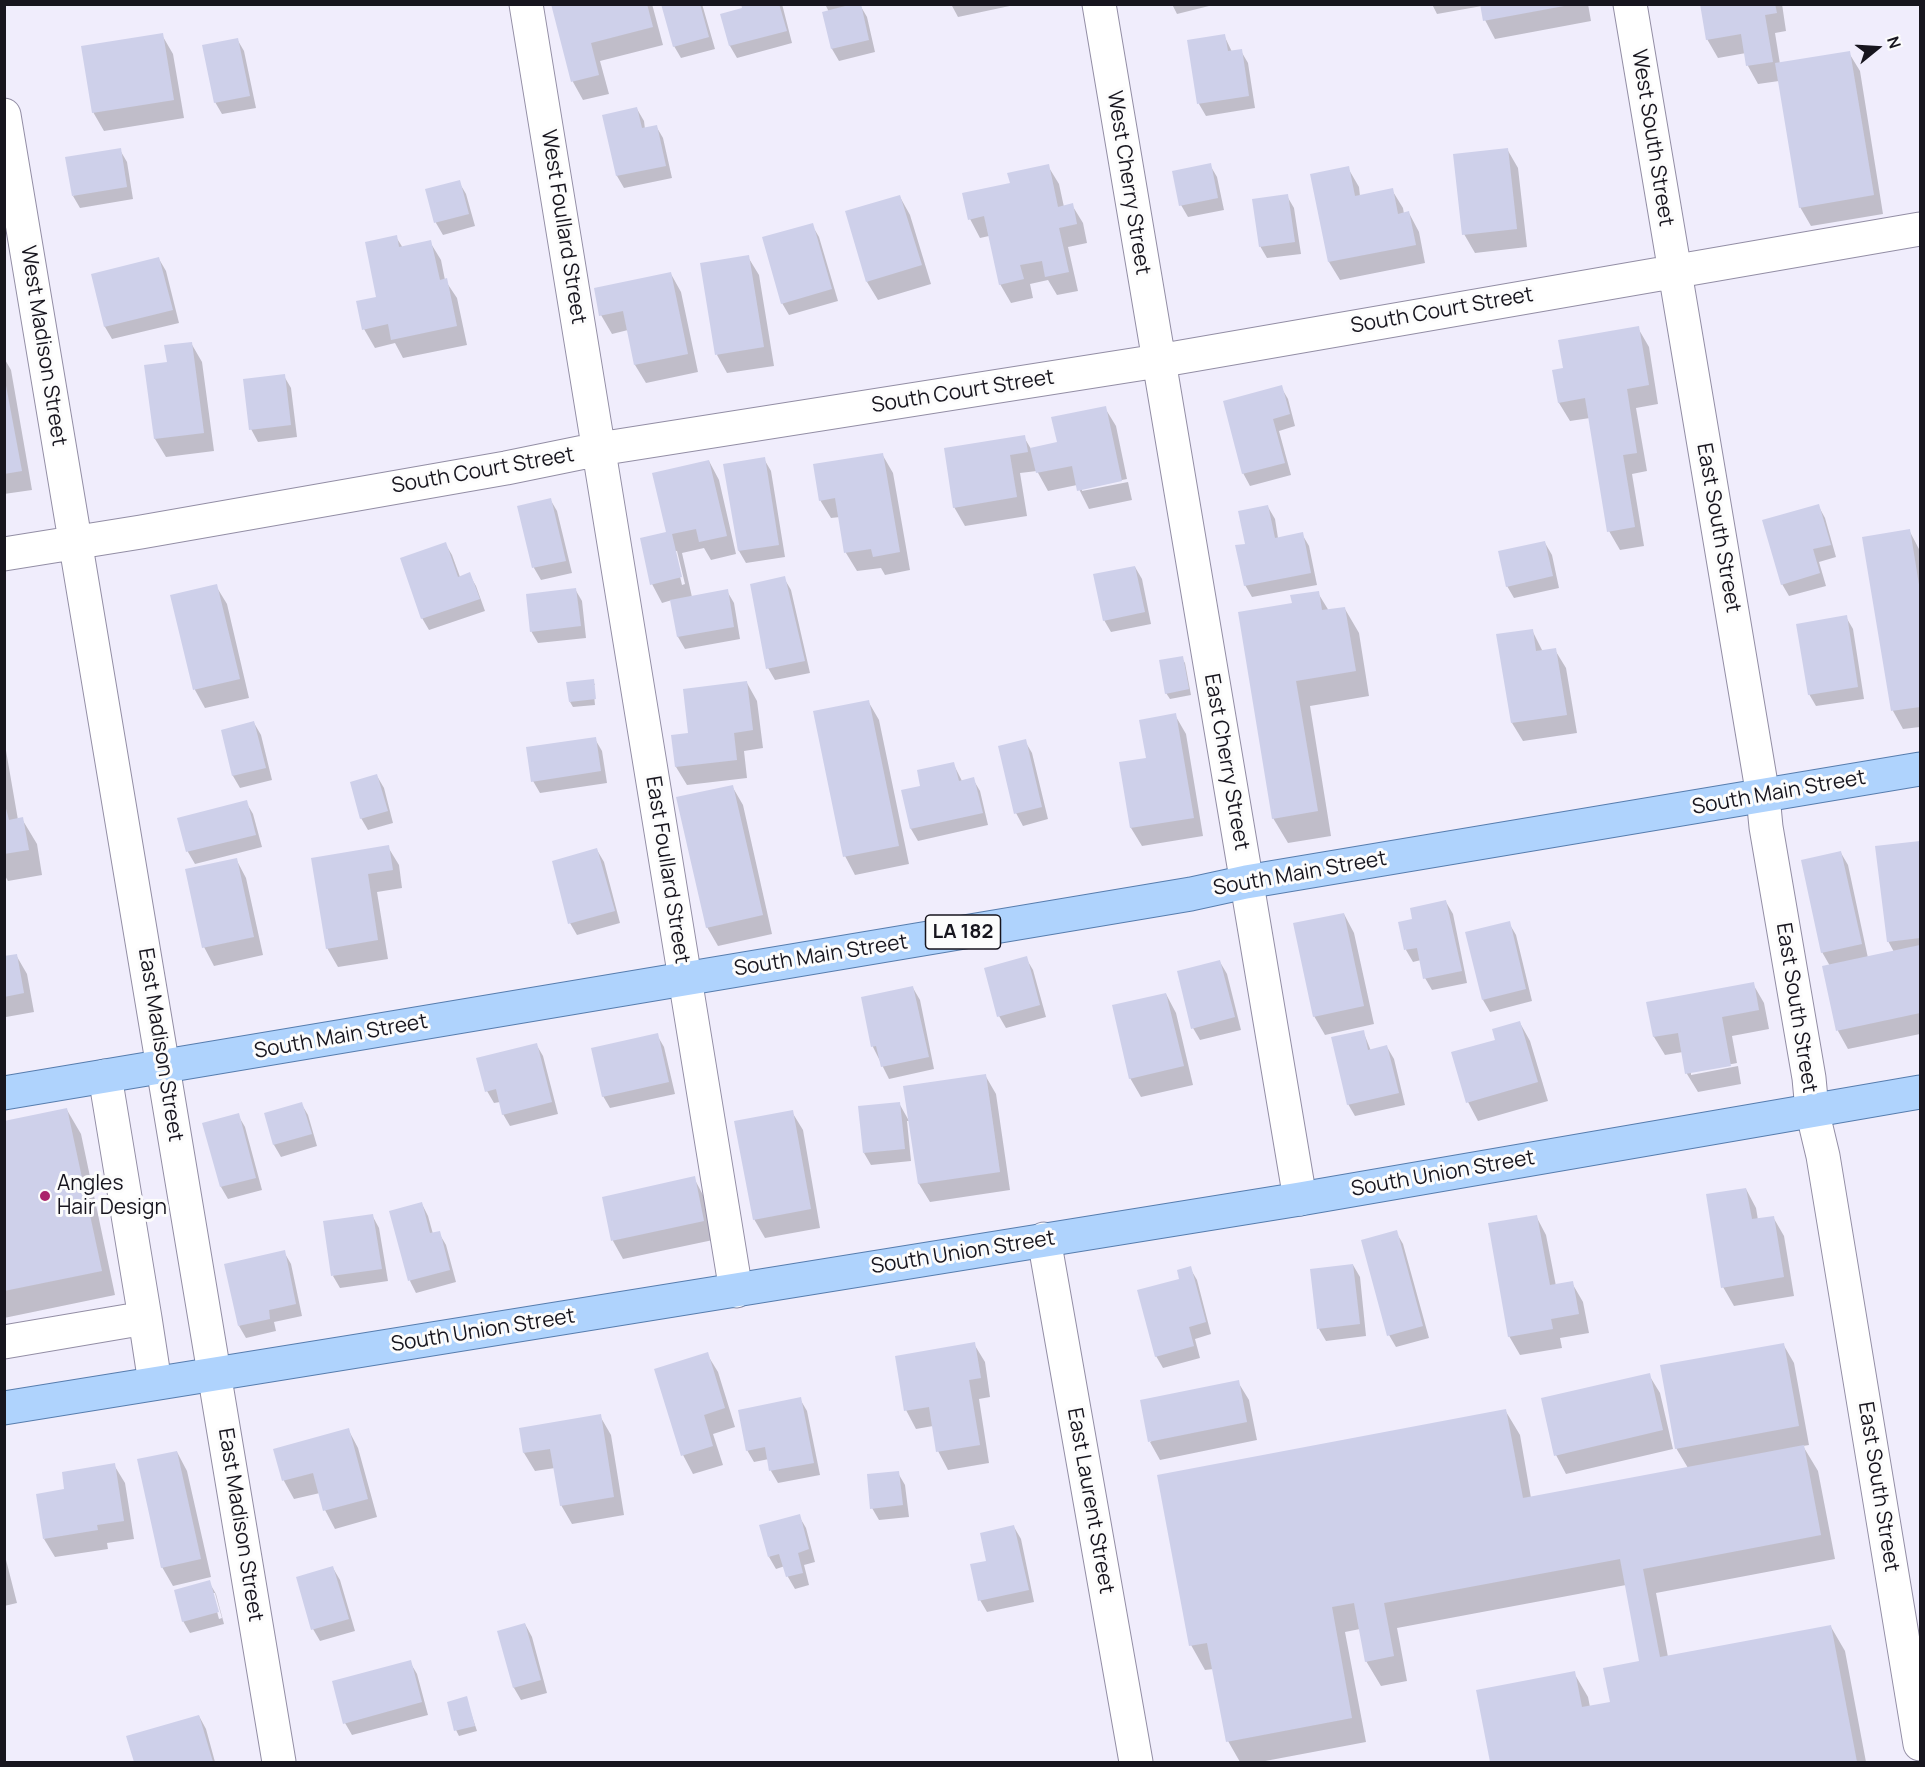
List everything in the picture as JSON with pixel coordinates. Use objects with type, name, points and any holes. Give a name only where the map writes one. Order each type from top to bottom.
[{"type":"main road","name":"South Main Street","points":[[4,1093],[1920,769]]},
{"type":"main road","name":"South Union Street","points":[[4,1408],[1300,1199],[1920,1092]]},
{"type":"street","name":"West Foullard Street","points":[[526,4],[599,449]]},
{"type":"street","name":"West Cherry Street","points":[[1099,4],[1158,361]]},
{"type":"street","name":"West South Street","points":[[1630,4],[1674,271]]},
{"type":"street","name":"West Madison Street","points":[[4,115],[76,542]]},
{"type":"street","name":"South Court Street","points":[[4,554],[506,468],[599,449],[1158,361],[1920,228]]},
{"type":"street","name":"East South Street","points":[[1674,271],[1763,796],[1766,827],[1809,1078],[1812,1110],[1823,1156],[1911,1630],[1920,1744]]},
{"type":"street","name":"East Cherry Street","points":[[1158,361],[1300,1199]]},
{"type":"street","name":"East Foullard Street","points":[[599,449],[736,1291]]},
{"type":"street","name":"East Madison Street","points":[[76,542],[279,1762]]},
{"type":"street","points":[[105,1076],[155,1383]]},
{"type":"street","name":"East Laurent Street","points":[[1044,1239],[1136,1762]]},
{"type":"street","points":[[4,1342],[145,1318]]},
{"type":"building","points":[[551,4],[647,4],[653,27],[591,43],[599,75],[571,82]]},
{"type":"building","points":[[661,4],[700,4],[709,37],[673,47]]},
{"type":"building","points":[[741,4],[779,4],[787,31],[729,46],[720,14],[742,8]]},
{"type":"building","points":[[861,4],[869,40],[831,49],[822,12]]},
{"type":"building","points":[[1480,4],[1564,4],[1564,6],[1483,21]]},
{"type":"building","points":[[1700,4],[1775,4],[1777,13],[1765,15],[1773,62],[1746,66],[1741,34],[1706,40]]},
{"type":"building","points":[[163,33],[174,100],[92,113],[81,46]]},
{"type":"building","points":[[1225,34],[1228,51],[1242,49],[1249,96],[1197,104],[1187,40]]},
{"type":"building","points":[[238,38],[250,96],[214,103],[202,45]]},
{"type":"building","points":[[1850,51],[1874,195],[1799,208],[1775,63]]},
{"type":"building","points":[[637,107],[642,128],[657,125],[666,166],[616,176],[602,115]]},
{"type":"building","points":[[121,148],[127,187],[72,196],[65,157]]},
{"type":"building","points":[[1508,148],[1517,229],[1462,235],[1453,154]]},
{"type":"building","points":[[1211,163],[1218,198],[1179,206],[1172,171]]},
{"type":"building","points":[[1049,164],[1058,207],[1073,203],[1077,224],[1059,228],[1069,272],[1045,277],[1042,261],[1020,265],[1024,279],[999,285],[984,216],[968,220],[962,193],[1010,183],[1007,173]]},
{"type":"building","points":[[1349,166],[1355,196],[1393,188],[1398,214],[1409,211],[1416,245],[1328,262],[1310,174]]},
{"type":"building","points":[[460,180],[469,214],[434,223],[425,189]]},
{"type":"building","points":[[1288,194],[1295,242],[1259,247],[1252,199]]},
{"type":"building","points":[[900,195],[922,265],[866,282],[845,211]]},
{"type":"building","points":[[813,223],[832,289],[781,304],[762,237]]},
{"type":"building","points":[[397,235],[399,247],[431,240],[440,280],[447,278],[457,326],[391,340],[388,324],[362,330],[356,301],[376,297],[365,242]]},
{"type":"building","points":[[749,255],[764,347],[715,355],[700,263]]},
{"type":"building","points":[[159,257],[173,310],[104,327],[91,274]]},
{"type":"building","points":[[671,272],[688,354],[634,365],[623,311],[599,316],[594,288]]},
{"type":"building","points":[[1639,326],[1649,385],[1627,389],[1637,453],[1623,455],[1635,527],[1607,532],[1585,398],[1558,403],[1552,370],[1563,368],[1558,340]]},
{"type":"building","points":[[192,342],[204,433],[154,439],[144,365],[167,362],[164,345]]},
{"type":"building","points":[[285,374],[291,425],[249,430],[243,379]]},
{"type":"building","points":[[4,375],[22,471],[4,474]]},
{"type":"building","points":[[1282,385],[1290,414],[1273,419],[1285,463],[1242,474],[1223,401]]},
{"type":"building","points":[[1106,406],[1122,481],[1077,491],[1072,466],[1036,473],[1030,448],[1057,442],[1051,417]]},
{"type":"building","points":[[1025,435],[1028,452],[1010,455],[1017,497],[953,508],[944,448]]},
{"type":"building","points":[[883,453],[900,552],[873,557],[871,549],[844,553],[835,498],[819,501],[813,464]]},
{"type":"building","points":[[765,457],[779,545],[738,551],[723,464]]},
{"type":"building","points":[[709,460],[727,536],[699,542],[696,529],[672,534],[682,577],[650,585],[640,538],[666,532],[652,473]]},
{"type":"building","points":[[551,498],[566,561],[532,568],[517,506]]},
{"type":"building","points":[[1819,504],[1831,545],[1813,549],[1820,573],[1781,585],[1762,520]]},
{"type":"building","points":[[1268,505],[1275,538],[1303,532],[1311,573],[1244,586],[1235,545],[1245,544],[1238,511]]},
{"type":"building","points":[[1910,529],[1920,591],[1920,707],[1891,711],[1862,537]]},
{"type":"building","points":[[1545,541],[1553,576],[1506,587],[1498,551]]},
{"type":"building","points":[[446,542],[458,577],[470,572],[480,599],[421,619],[400,558]]},
{"type":"building","points":[[1135,566],[1145,612],[1103,621],[1093,574]]},
{"type":"building","points":[[785,576],[805,661],[766,669],[750,584]]},
{"type":"building","points":[[217,584],[240,679],[193,690],[170,595]]},
{"type":"building","points":[[576,588],[581,626],[530,632],[526,594]]},
{"type":"building","points":[[728,589],[734,627],[677,637],[670,600]]},
{"type":"building","points":[[1319,591],[1322,610],[1345,607],[1356,671],[1296,681],[1318,811],[1272,819],[1238,612],[1292,603],[1290,595]]},
{"type":"building","points":[[1847,615],[1858,687],[1808,695],[1796,624]]},
{"type":"building","points":[[1533,629],[1536,651],[1556,648],[1567,715],[1511,723],[1496,634]]},
{"type":"building","points":[[1183,656],[1189,689],[1165,694],[1159,660]]},
{"type":"building","points":[[594,679],[596,699],[569,702],[566,682]]},
{"type":"building","points":[[747,681],[753,730],[734,733],[737,760],[675,767],[671,735],[688,733],[683,689]]},
{"type":"building","points":[[869,700],[899,846],[843,857],[813,711]]},
{"type":"building","points":[[1176,713],[1194,818],[1130,828],[1119,762],[1146,758],[1139,720]]},
{"type":"building","points":[[254,721],[266,768],[232,776],[221,730]]},
{"type":"building","points":[[596,737],[601,771],[531,782],[526,747]]},
{"type":"building","points":[[1026,739],[1042,807],[1014,814],[998,746]]},
{"type":"building","points":[[954,762],[959,781],[974,777],[983,813],[910,829],[901,790],[920,786],[917,770]]},
{"type":"building","points":[[377,774],[388,811],[360,819],[350,782]]},
{"type":"building","points":[[733,785],[763,915],[706,928],[676,797]]},
{"type":"building","points":[[247,800],[256,835],[186,852],[177,818]]},
{"type":"building","points":[[4,801],[9,820],[23,817],[29,850],[4,854]]},
{"type":"building","points":[[1920,841],[1920,938],[1887,942],[1875,846]]},
{"type":"building","points":[[389,845],[393,870],[368,874],[378,940],[326,949],[311,858]]},
{"type":"building","points":[[597,848],[615,911],[568,924],[552,861]]},
{"type":"building","points":[[1841,851],[1862,944],[1821,953],[1801,860]]},
{"type":"building","points":[[237,858],[254,937],[202,948],[185,869]]},
{"type":"building","points":[[1446,900],[1462,971],[1423,979],[1417,948],[1404,950],[1398,922],[1412,919],[1410,908]]},
{"type":"building","points":[[1344,913],[1364,1006],[1313,1017],[1293,923]]},
{"type":"building","points":[[1510,921],[1526,989],[1482,1000],[1465,932]]},
{"type":"building","points":[[1920,945],[1920,1013],[1836,1031],[1822,966]]},
{"type":"building","points":[[17,954],[24,993],[4,997],[4,956]]},
{"type":"building","points":[[1027,956],[1040,1005],[997,1017],[984,968]]},
{"type":"building","points":[[1220,960],[1235,1017],[1191,1029],[1177,971]]},
{"type":"building","points":[[1754,982],[1759,1010],[1722,1017],[1731,1066],[1685,1074],[1678,1033],[1653,1037],[1646,1002]]},
{"type":"building","points":[[913,986],[929,1057],[881,1067],[876,1046],[871,1047],[861,997]]},
{"type":"building","points":[[1166,993],[1184,1066],[1129,1079],[1112,1005]]},
{"type":"building","points":[[1520,1021],[1538,1082],[1466,1103],[1451,1052],[1495,1040],[1492,1029]]},
{"type":"building","points":[[1364,1030],[1368,1050],[1387,1045],[1399,1093],[1347,1105],[1331,1037]]},
{"type":"building","points":[[658,1033],[669,1082],[602,1097],[591,1048]]},
{"type":"building","points":[[537,1043],[552,1102],[502,1115],[496,1089],[485,1092],[476,1058]]},
{"type":"building","points":[[986,1074],[1000,1172],[918,1184],[903,1086]]},
{"type":"building","points":[[302,1102],[312,1134],[273,1145],[264,1113]]},
{"type":"building","points":[[900,1102],[905,1149],[863,1153],[858,1106]]},
{"type":"building","name":"Angles Hair Design","points":[[67,1108],[102,1271],[4,1291],[4,1121]]},
{"type":"building","points":[[793,1110],[811,1209],[753,1220],[734,1121]]},
{"type":"building","points":[[239,1113],[256,1178],[220,1187],[202,1123]]},
{"type":"building","points":[[695,1176],[704,1221],[611,1241],[602,1197]]},
{"type":"building","points":[[1746,1188],[1752,1219],[1774,1216],[1784,1277],[1721,1288],[1706,1194]]},
{"type":"building","points":[[422,1202],[430,1233],[440,1231],[450,1270],[408,1281],[389,1211]]},
{"type":"building","points":[[373,1214],[382,1269],[331,1276],[323,1221]]},
{"type":"building","points":[[1537,1215],[1550,1285],[1573,1281],[1579,1314],[1551,1319],[1553,1329],[1508,1337],[1488,1223]]},
{"type":"building","points":[[1397,1230],[1423,1326],[1387,1336],[1361,1240]]},
{"type":"building","points":[[285,1250],[296,1304],[269,1310],[270,1319],[238,1326],[224,1264]]},
{"type":"building","points":[[1353,1264],[1360,1324],[1317,1329],[1310,1269]]},
{"type":"building","points":[[1191,1266],[1206,1322],[1189,1327],[1194,1346],[1155,1357],[1137,1290],[1179,1279],[1177,1270]]},
{"type":"building","points":[[975,1342],[981,1378],[969,1380],[980,1445],[936,1452],[929,1407],[904,1411],[895,1356]]},
{"type":"building","points":[[1784,1343],[1799,1426],[1675,1449],[1660,1365]]},
{"type":"building","points":[[708,1352],[725,1408],[704,1415],[713,1446],[681,1456],[654,1369]]},
{"type":"building","points":[[1650,1373],[1663,1430],[1554,1456],[1541,1398]]},
{"type":"building","points":[[1239,1380],[1247,1422],[1148,1442],[1140,1400]]},
{"type":"building","points":[[801,1397],[814,1463],[769,1471],[765,1447],[746,1451],[738,1410]]},
{"type":"building","points":[[1506,1409],[1523,1498],[1804,1445],[1821,1535],[1643,1569],[1660,1657],[1831,1625],[1857,1762],[1490,1762],[1476,1690],[1575,1671],[1582,1707],[1610,1702],[1603,1668],[1639,1661],[1620,1559],[1384,1603],[1394,1656],[1365,1662],[1354,1603],[1332,1607],[1352,1718],[1226,1742],[1207,1643],[1189,1646],[1157,1475]]},
{"type":"building","points":[[601,1414],[614,1497],[560,1506],[550,1449],[523,1453],[519,1428]]},
{"type":"building","points":[[349,1428],[368,1499],[323,1511],[313,1473],[282,1481],[273,1449]]},
{"type":"building","points":[[177,1451],[201,1559],[161,1568],[137,1459]]},
{"type":"building","points":[[115,1463],[124,1521],[97,1525],[98,1530],[43,1539],[36,1494],[64,1489],[62,1472]]},
{"type":"building","points":[[899,1471],[903,1505],[870,1509],[867,1474]]},
{"type":"building","points":[[800,1514],[809,1549],[798,1553],[803,1573],[786,1577],[779,1554],[768,1557],[759,1525]]},
{"type":"building","points":[[1014,1525],[1029,1590],[978,1601],[970,1564],[986,1561],[980,1533]]},
{"type":"building","points":[[333,1566],[349,1619],[311,1630],[296,1577]]},
{"type":"building","points":[[210,1580],[219,1612],[182,1622],[174,1590]]},
{"type":"building","points":[[525,1623],[541,1680],[513,1688],[497,1631]]},
{"type":"building","points":[[411,1660],[422,1702],[343,1724],[332,1681]]},
{"type":"building","points":[[467,1696],[475,1726],[454,1731],[447,1702]]},
{"type":"building","points":[[199,1715],[213,1762],[134,1762],[126,1736]]},
{"type":"place","name":"Angles Hair Design","points":[[45,1196]]}]
